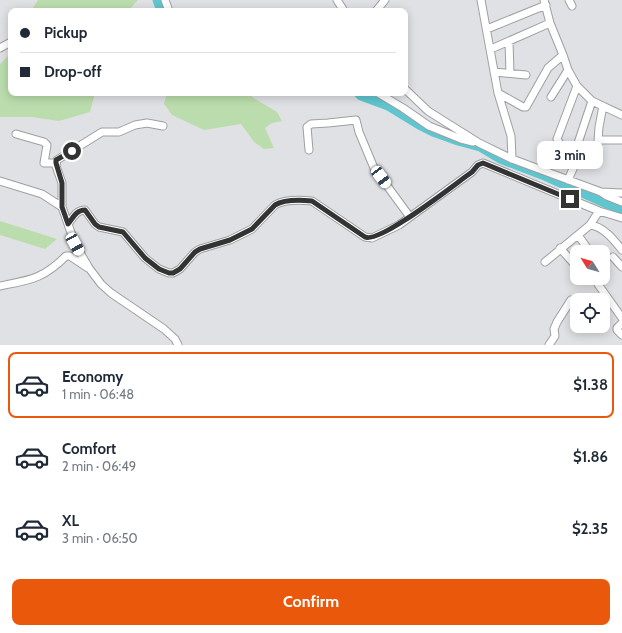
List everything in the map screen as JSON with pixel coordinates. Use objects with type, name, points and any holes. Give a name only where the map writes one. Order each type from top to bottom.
[{"type":"street","points":[[378,8],[385,0]]},
{"type":"street","points":[[481,0],[498,93],[511,136],[512,159]]},
{"type":"street","points":[[486,29],[545,2],[550,23],[568,70],[577,86],[592,101],[622,114]]},
{"type":"street","points":[[490,49],[550,23]]},
{"type":"street","points":[[509,41],[510,73]]},
{"type":"street","points":[[498,93],[526,107],[548,68],[563,55]]},
{"type":"street","points":[[551,97],[568,70]]},
{"type":"street","points":[[494,72],[526,74]]},
{"type":"street","points":[[577,86],[557,139],[558,143],[562,147],[575,156],[597,155],[599,128],[603,106]]},
{"type":"street","points":[[408,92],[428,111],[480,143],[512,159],[601,192],[622,202]]},
{"type":"street","points":[[383,96],[429,126],[462,139],[480,143]]},
{"type":"street","points":[[568,180],[576,162],[575,156],[592,101]]},
{"type":"street","points":[[309,150],[307,127],[311,124],[356,120],[359,132],[374,168],[410,217]]},
{"type":"street","points":[[164,126],[147,123],[130,127],[119,132],[102,132],[56,160],[56,163],[62,183],[62,207],[75,244],[89,268],[101,284],[111,293],[164,329],[175,339],[178,345]]},
{"type":"street","points":[[16,134],[44,142],[47,145],[44,163],[56,163]]},
{"type":"street","points":[[598,140],[622,140]]},
{"type":"street","points":[[68,224],[77,213],[85,210],[99,227],[123,232],[145,258],[159,269],[173,273],[180,269],[195,252],[200,249],[230,240],[252,229],[275,205],[280,202],[302,200],[312,201],[368,238],[372,238],[399,225],[472,172],[478,165],[483,163],[622,218]]},
{"type":"street","points":[[0,181],[42,194],[62,207]]},
{"type":"street","points":[[601,192],[622,192]]},
{"type":"street","points":[[545,262],[560,248],[590,225],[599,210]]},
{"type":"street","points":[[590,225],[599,227],[616,242],[622,250]]},
{"type":"street","points":[[578,235],[585,245]]},
{"type":"street","points":[[560,248],[570,259]]},
{"type":"street","points":[[0,286],[29,280],[45,274],[66,256],[70,256],[89,268]]},
{"type":"street","points":[[613,257],[622,267]]},
{"type":"street","points":[[599,285],[622,318]]},
{"type":"street","points":[[549,345],[555,336],[554,329],[557,322],[570,302]]},
{"type":"street","points":[[622,324],[617,328],[617,330],[622,334]]},
{"type":"green space","points":[[38,0],[138,0],[131,8],[33,8]]},
{"type":"green space","points":[[8,56],[8,96],[94,96],[90,112],[59,121],[32,117],[0,117],[0,64]]},
{"type":"green space","points":[[166,96],[251,96],[277,112],[282,121],[272,123],[265,128],[274,148],[264,149],[254,142],[241,124],[204,130],[172,115],[164,104]]},
{"type":"green space","points":[[0,221],[57,239],[45,249],[0,235]]},
{"type":"waterway","points":[[157,0],[160,8]]},
{"type":"waterway","points":[[361,96],[388,106],[433,132],[480,147],[500,159],[542,175],[622,210]]},
{"type":"route","points":[[72,151],[56,160],[56,166],[62,183],[62,207],[68,224],[77,213],[85,210],[95,224],[99,227],[123,232],[145,258],[159,269],[169,273],[176,272],[180,269],[195,252],[200,249],[230,240],[252,229],[275,205],[280,202],[302,200],[312,201],[365,237],[372,238],[399,225],[472,172],[478,165],[483,163],[570,199]]}]
